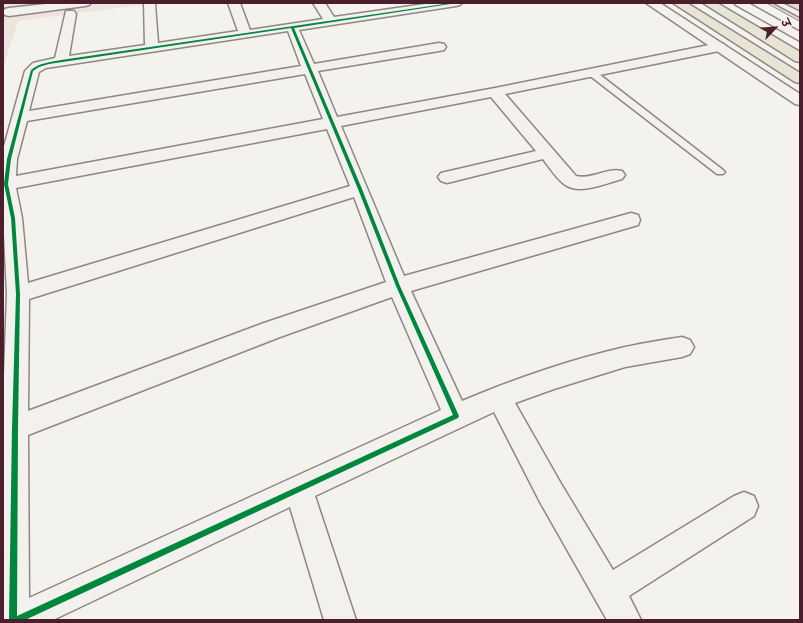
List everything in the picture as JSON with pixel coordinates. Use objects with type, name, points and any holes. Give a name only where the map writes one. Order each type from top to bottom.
[{"type":"highway","points":[[679,3],[800,79]]},
{"type":"highway","points":[[709,3],[800,58]]},
{"type":"street","points":[[9,12],[85,3]]},
{"type":"street","points":[[234,3],[245,34]]},
{"type":"street","points":[[319,3],[330,21]]},
{"type":"street","points":[[13,620],[11,421],[18,294],[13,218],[6,184],[9,159],[32,71],[35,67],[42,64],[292,27],[404,7],[456,3]]},
{"type":"street","points":[[652,3],[800,100]]},
{"type":"street","points":[[740,3],[800,37]]},
{"type":"street","points":[[149,4],[152,47]]},
{"type":"street","points":[[61,61],[70,14]]},
{"type":"street","points":[[292,27],[360,189],[398,286],[456,416]]},
{"type":"street","points":[[21,117],[439,47]]},
{"type":"street","points":[[6,184],[495,92],[719,47]]},
{"type":"street","points":[[495,92],[570,180],[575,182],[587,182],[616,174]]},
{"type":"street","points":[[447,177],[548,153]]},
{"type":"street","points":[[18,294],[360,189]]},
{"type":"street","points":[[11,421],[398,286],[631,220]]},
{"type":"street","points":[[16,620],[500,397],[554,378],[625,357],[682,347]]},
{"type":"street","points":[[500,397],[550,492],[625,620]]},
{"type":"street","points":[[299,489],[340,620]]},
{"type":"street","points":[[608,591],[744,506]]},
{"type":"lane","points":[[777,3],[800,15]]},
{"type":"lane","points":[[592,73],[720,172]]},
{"type":"shaded area","points":[[3,3],[156,3],[18,21],[3,68]]},
{"type":"building","points":[[767,3],[800,3],[800,21]]},
{"type":"cycle path","points":[[13,620],[18,294],[13,218],[6,184],[9,159],[32,71],[42,65],[61,61],[456,3]]},
{"type":"cycle path","points":[[17,620],[456,416],[398,286],[360,189],[292,27]]}]
